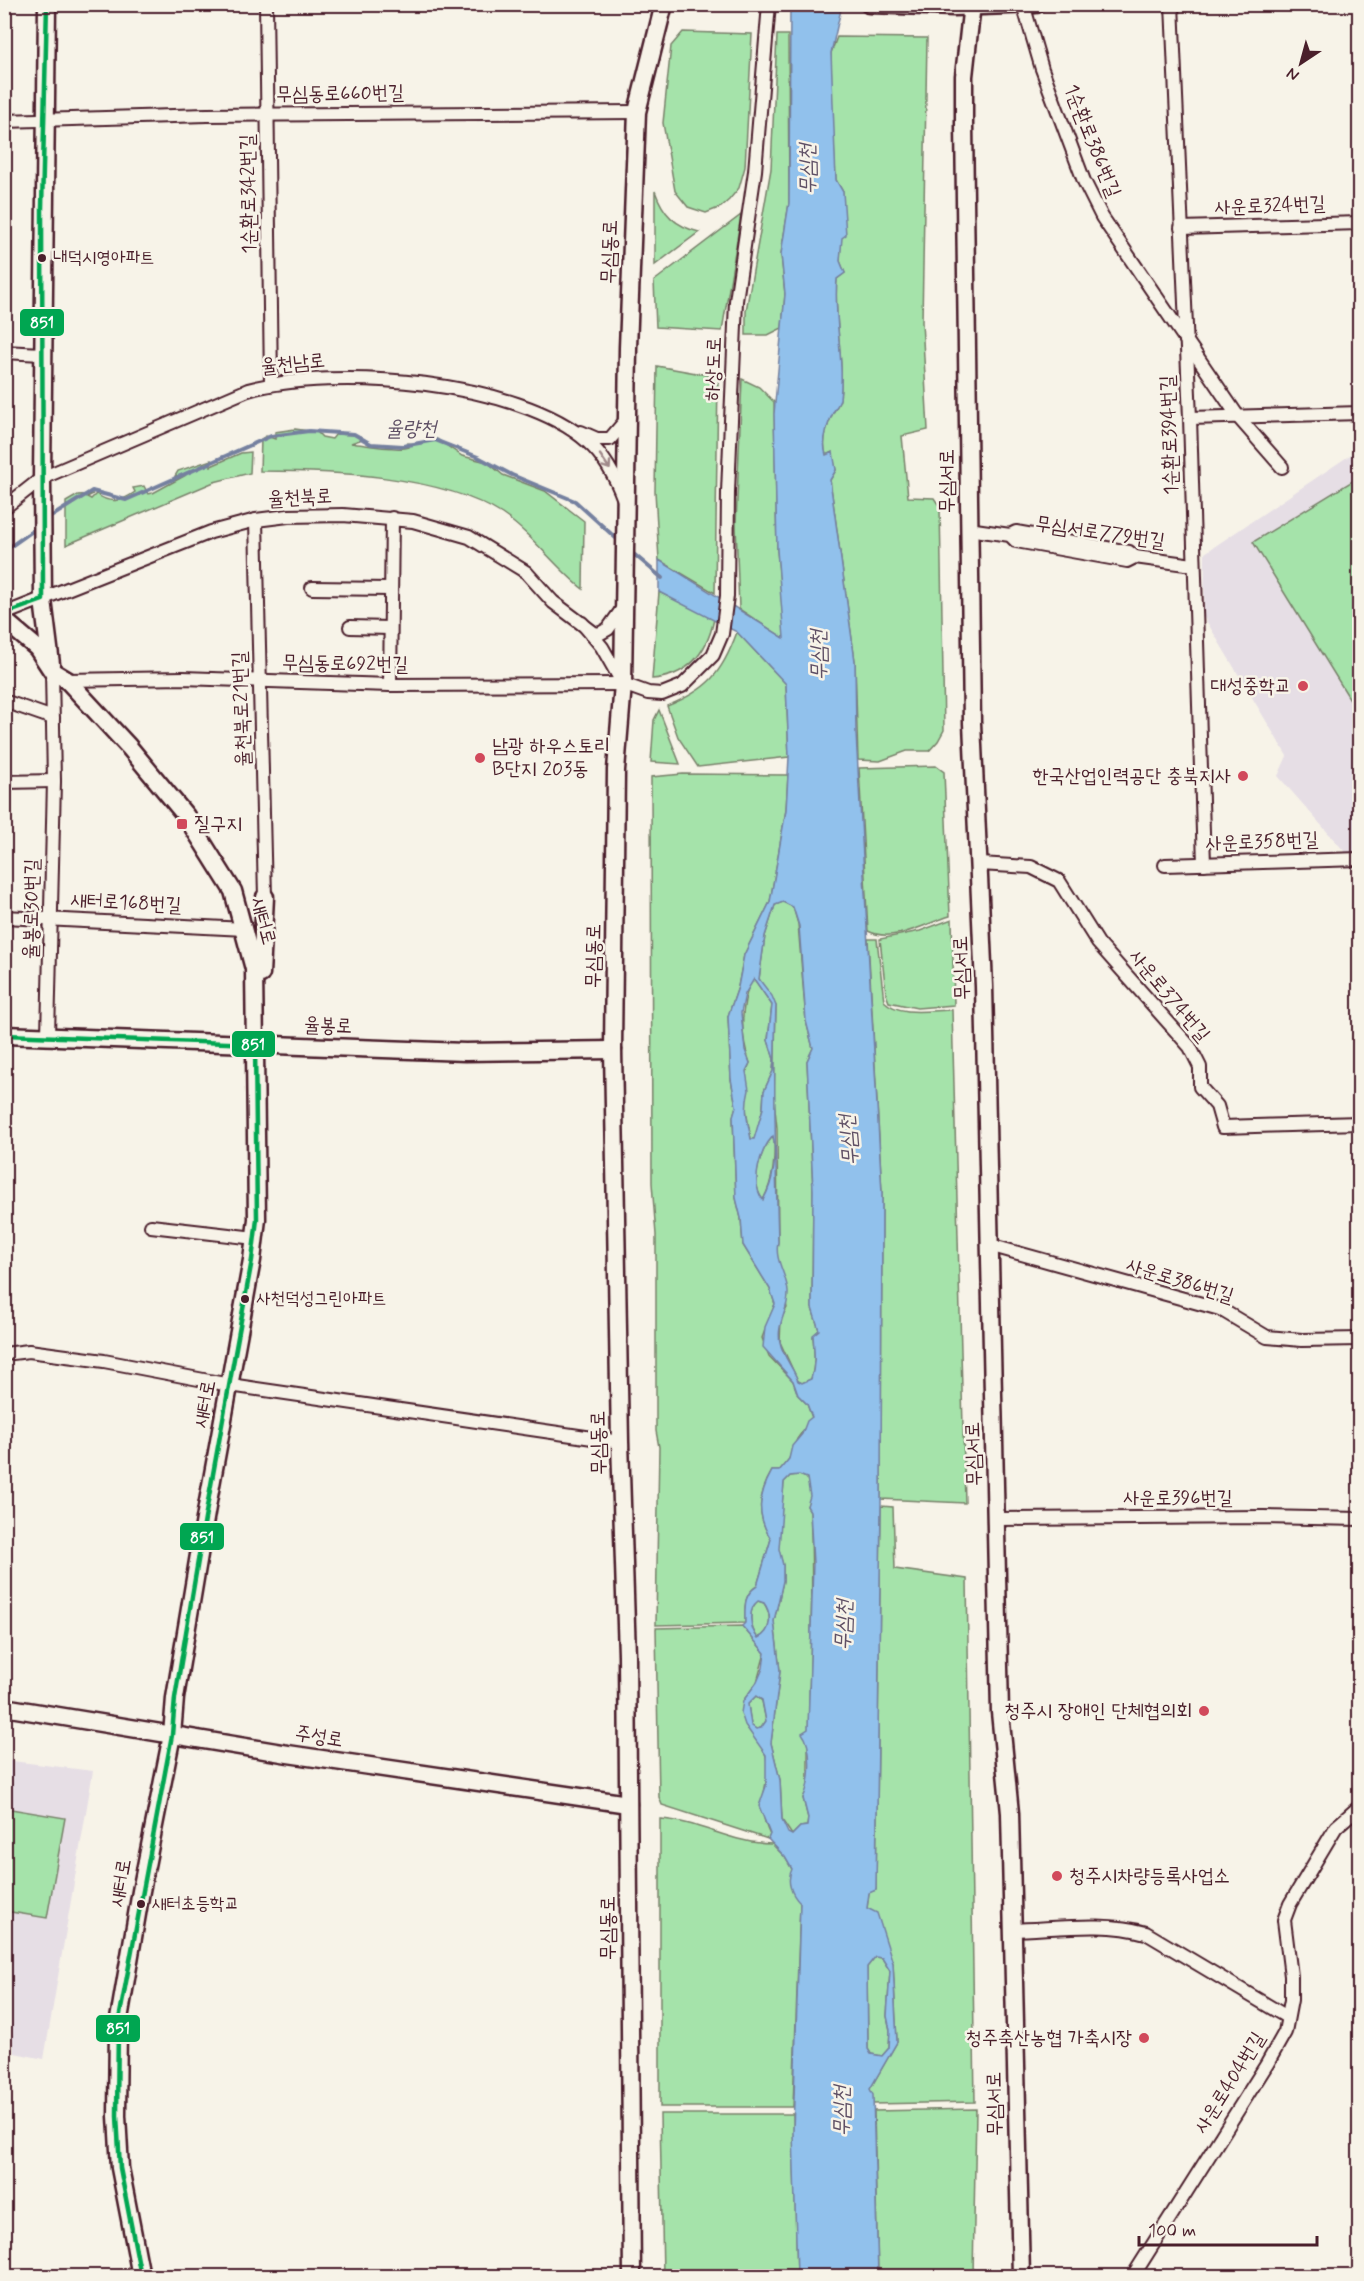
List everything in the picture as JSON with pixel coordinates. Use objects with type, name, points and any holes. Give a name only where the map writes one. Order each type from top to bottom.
[{"type":"street","points":[[46,4],[43,119],[42,501],[43,600],[52,671]]},
{"type":"street","name":"1순환로342번길","points":[[266,4],[271,384]]},
{"type":"street","name":"무심동로","points":[[632,2277],[627,1655],[620,1442],[613,1050],[616,770],[623,684],[627,419],[637,112],[664,4]]},
{"type":"street","name":"하상도로","points":[[623,684],[648,693],[662,694],[682,686],[713,655],[722,634],[727,596],[728,492],[736,301],[755,171],[769,4]]},
{"type":"street","points":[[869,4],[954,7],[1027,5]]},
{"type":"street","name":"1순환로394번길","points":[[1172,4],[1190,418],[1204,864]]},
{"type":"street","name":"1순환로386번길","points":[[1027,5],[1042,69],[1084,181],[1102,218],[1239,418],[1282,467]]},
{"type":"street","name":"무심서로","points":[[972,6],[964,100],[969,339],[968,529],[972,723],[980,864],[1000,1712],[1010,1813],[1021,2277]]},
{"type":"street","name":"무심동로660번길","points":[[4,121],[267,114],[637,112]]},
{"type":"street","name":"사운로324번길","points":[[1182,228],[1359,223]]},
{"type":"street","points":[[4,352],[42,354]]},
{"type":"street","name":"율천남로","points":[[4,508],[42,478],[248,390],[271,384],[375,378],[418,383],[524,406],[571,429]]},
{"type":"street","points":[[1190,418],[1359,413]]},
{"type":"street","points":[[571,429],[597,439],[610,439],[627,419]]},
{"type":"street","points":[[571,429],[604,460],[626,505]]},
{"type":"street","name":"율천북로","points":[[4,614],[180,544],[256,520],[310,515],[392,518],[443,527],[487,546],[526,572],[554,602],[582,623]]},
{"type":"street","points":[[390,685],[392,518]]},
{"type":"street","name":"율천북로21번길","points":[[256,520],[266,897]]},
{"type":"street","name":"무심서로779번길","points":[[968,529],[1010,536],[1016,541],[1126,561],[1136,557],[1193,566]]},
{"type":"street","points":[[312,588],[390,590]]},
{"type":"street","points":[[582,623],[599,634],[615,621],[623,608]]},
{"type":"street","name":"새터로","points":[[4,620],[37,648],[52,671],[67,680],[166,789],[209,848],[236,898],[254,969],[255,1238],[177,1686],[172,1735],[141,1891],[118,2025],[116,2062],[120,2168],[141,2277]]},
{"type":"street","points":[[582,623],[602,647],[623,684]]},
{"type":"street","points":[[350,627],[389,628]]},
{"type":"street","name":"율봉로30번길","points":[[48,1036],[54,781],[52,671]]},
{"type":"street","name":"무심동로692번길","points":[[67,680],[183,678],[390,685],[623,684]]},
{"type":"street","points":[[4,701],[53,718]]},
{"type":"street","points":[[4,782],[54,781]]},
{"type":"street","name":"사운로358번길","points":[[1165,865],[1359,859]]},
{"type":"street","name":"사운로374번길","points":[[980,864],[1031,867],[1059,881],[1098,943],[1190,1047],[1200,1067],[1200,1087],[1217,1106],[1223,1127],[1359,1123]]},
{"type":"street","points":[[236,898],[249,909],[253,909],[262,905],[266,897]]},
{"type":"street","points":[[255,1023],[266,897]]},
{"type":"street","name":"새터로168번길","points":[[4,917],[245,929]]},
{"type":"street","name":"율봉로","points":[[4,1035],[465,1053],[613,1050]]},
{"type":"street","points":[[151,1226],[255,1238]]},
{"type":"street","name":"사운로386번길","points":[[989,1245],[1220,1310],[1267,1337],[1302,1341],[1359,1339]]},
{"type":"street","points":[[4,1354],[29,1351],[104,1361],[230,1385],[620,1442]]},
{"type":"street","name":"사운로396번길","points":[[997,1520],[1216,1517],[1359,1519]]},
{"type":"street","name":"주성로","points":[[4,1707],[172,1735],[628,1804]]},
{"type":"street","name":"사운로404번길","points":[[1133,2277],[1285,2032],[1291,1976],[1284,1920],[1290,1904],[1336,1827],[1359,1806]]},
{"type":"street","points":[[1012,1930],[1112,1927],[1146,1933],[1287,2017]]},
{"type":"shaded area","name":"대성중학교","points":[[1359,449],[1359,852],[1345,852],[1278,776],[1287,756],[1204,617],[1205,553]]},
{"type":"shaded area","points":[[4,1760],[93,1771],[44,2059],[5,2051]]},
{"type":"green space","points":[[683,32],[752,34],[745,167],[739,188],[729,200],[721,207],[706,213],[688,207],[675,191],[663,123],[671,46]]},
{"type":"green space","points":[[777,35],[788,35],[789,203],[781,254],[785,294],[782,328],[768,335],[746,335],[746,311],[771,169]]},
{"type":"green space","points":[[837,37],[927,38],[922,322],[928,430],[902,436],[908,497],[934,498],[940,507],[944,730],[929,751],[907,751],[880,761],[858,760],[855,661],[830,480],[836,470],[832,452],[826,455],[824,445],[828,425],[840,399],[841,369],[836,294],[837,279],[845,273],[840,261],[843,192],[836,180],[832,110],[831,53]]},
{"type":"green space","points":[[655,191],[671,218],[699,232],[655,265]]},
{"type":"green space","points":[[741,215],[722,331],[656,327],[654,281]]},
{"type":"green space","points":[[657,366],[718,377],[715,593],[659,560],[655,491]]},
{"type":"green space","points":[[742,379],[759,387],[774,402],[777,550],[785,639],[739,609],[736,524]]},
{"type":"green space","points":[[295,429],[317,432],[322,437],[332,439],[336,434],[357,435],[360,436],[360,440],[351,443],[390,448],[404,448],[409,447],[408,443],[419,444],[437,439],[462,456],[487,462],[503,475],[545,491],[584,521],[583,589],[513,522],[477,501],[418,483],[385,478],[319,472],[260,471],[261,439],[266,436],[275,439],[275,432]]},
{"type":"green space","points":[[251,452],[250,473],[214,482],[66,545],[66,502],[78,495],[93,494],[87,497],[91,499],[96,494],[106,499],[116,500],[135,492],[133,488],[144,486],[148,494],[153,493],[186,475],[175,476],[178,471],[211,460],[211,466],[241,453]]},
{"type":"green space","points":[[1359,477],[1360,713],[1359,714],[1253,542]]},
{"type":"green space","points":[[659,592],[714,619],[707,642],[694,661],[676,673],[652,679]]},
{"type":"green space","points":[[737,632],[786,684],[789,757],[698,767],[678,737],[667,706],[693,694],[711,679],[719,670]]},
{"type":"green space","points":[[659,710],[680,764],[651,762],[654,720]]},
{"type":"green space","points":[[936,766],[944,772],[950,916],[899,934],[888,935],[868,931],[859,768]]},
{"type":"green space","points":[[683,774],[788,775],[786,810],[770,902],[744,955],[738,987],[728,1016],[731,1079],[736,1106],[733,1117],[736,1198],[741,1218],[743,1245],[770,1289],[775,1304],[762,1338],[769,1356],[793,1381],[798,1395],[807,1404],[812,1418],[797,1439],[789,1459],[779,1471],[772,1471],[764,1488],[761,1513],[771,1539],[757,1586],[747,1597],[745,1623],[656,1625],[659,1447],[656,1431],[656,1235],[652,1183],[651,777]]},
{"type":"green space","points":[[783,902],[793,907],[798,924],[806,1021],[813,1048],[807,1061],[813,1190],[812,1308],[819,1330],[813,1336],[813,1373],[811,1379],[802,1383],[798,1381],[780,1342],[781,1319],[787,1308],[776,1252],[778,1242],[777,1128],[774,1099],[776,1006],[759,979],[765,936],[775,905]]},
{"type":"green space","points":[[952,919],[954,1005],[917,1008],[889,1002],[886,994],[880,939],[920,931]]},
{"type":"green space","points":[[868,939],[877,939],[884,1001],[907,1011],[952,1010],[965,1503],[881,1499],[882,1193]]},
{"type":"green space","points":[[754,979],[772,1005],[768,1040],[774,1059],[773,1071],[764,1091],[763,1108],[755,1139],[751,1139],[745,1090],[745,1080],[750,1063],[744,1042],[743,1011],[747,990],[751,980]]},
{"type":"green space","points":[[774,1135],[773,1168],[770,1184],[763,1200],[757,1185],[758,1167],[764,1149]]},
{"type":"green space","points":[[766,1215],[774,1230],[772,1246],[768,1237]]},
{"type":"green space","points":[[799,1475],[807,1478],[811,1496],[807,1506],[810,1511],[812,1580],[808,1788],[803,1798],[808,1818],[807,1826],[800,1827],[792,1835],[782,1820],[780,1780],[771,1743],[780,1671],[774,1621],[783,1581],[783,1565],[778,1549],[784,1482],[790,1476]]},
{"type":"green space","points":[[881,1506],[893,1507],[895,1569],[967,1579],[975,2102],[873,2104],[870,2089],[897,2042],[893,1963],[867,1909],[869,1892],[876,1890]]},
{"type":"green space","points":[[758,1601],[764,1603],[769,1623],[766,1632],[758,1638],[753,1630],[751,1614]]},
{"type":"green space","points":[[742,1626],[765,1653],[757,1682],[743,1701],[743,1716],[745,1724],[766,1756],[767,1776],[763,1812],[770,1835],[768,1839],[662,1805],[659,1797],[656,1628]]},
{"type":"green space","points":[[756,1696],[762,1701],[766,1721],[761,1728],[756,1729],[751,1726],[748,1704]]},
{"type":"green space","points":[[5,1808],[65,1818],[47,1918],[5,1911]]},
{"type":"green space","points":[[660,1819],[688,1824],[744,1840],[772,1844],[785,1857],[792,1869],[800,1903],[793,2107],[660,2107]]},
{"type":"green space","points":[[875,1957],[882,1958],[890,1971],[887,2016],[890,2030],[889,2048],[882,2056],[871,2054],[868,2049],[867,1967]]},
{"type":"green space","points":[[976,2109],[973,2276],[878,2276],[874,2111]]},
{"type":"green space","points":[[660,2114],[793,2114],[797,2276],[663,2276]]},
{"type":"water","name":"무심천","points":[[790,5],[842,5],[831,53],[836,180],[843,192],[846,235],[842,238],[840,261],[845,273],[837,279],[836,294],[841,384],[839,401],[828,425],[824,445],[826,455],[833,452],[836,470],[830,480],[855,661],[856,734],[882,1193],[876,1890],[869,1893],[867,1908],[877,1913],[893,1963],[897,2042],[870,2089],[873,2095],[878,2276],[797,2276],[793,2132],[800,1903],[790,1887],[789,1878],[792,1869],[785,1857],[768,1839],[770,1834],[759,1806],[766,1786],[766,1755],[745,1725],[741,1713],[743,1701],[757,1682],[763,1668],[765,1653],[742,1626],[745,1623],[747,1597],[757,1586],[771,1539],[761,1514],[762,1497],[772,1471],[779,1471],[789,1459],[792,1446],[802,1434],[807,1421],[812,1417],[807,1404],[798,1395],[793,1381],[763,1347],[765,1327],[775,1304],[770,1289],[743,1245],[741,1218],[736,1198],[733,1116],[736,1106],[731,1079],[728,1016],[738,987],[744,955],[770,902],[786,810],[789,757],[786,684],[737,632],[659,592],[659,560],[784,638],[777,550],[774,414],[785,294],[781,254],[789,203]],"holes":[[[783,902],[793,907],[799,926],[806,1021],[813,1048],[807,1061],[813,1190],[812,1308],[819,1330],[813,1335],[813,1373],[811,1379],[802,1383],[798,1381],[783,1352],[779,1335],[788,1292],[777,1249],[776,1006],[772,996],[759,979],[765,936],[775,905]],[[754,979],[772,1005],[768,1040],[774,1059],[773,1071],[764,1091],[763,1108],[754,1139],[751,1139],[747,1114],[749,1090],[746,1071],[750,1063],[745,1050],[741,1013],[745,994]],[[773,1136],[774,1168],[763,1200],[759,1193],[757,1176],[764,1150]],[[799,1475],[807,1478],[810,1496],[807,1506],[810,1511],[813,1563],[808,1729],[802,1733],[806,1739],[809,1756],[808,1783],[803,1798],[808,1818],[807,1826],[800,1827],[792,1835],[788,1833],[782,1820],[780,1780],[771,1743],[780,1671],[774,1621],[783,1581],[783,1565],[779,1549],[784,1482],[790,1476]],[[758,1601],[767,1607],[768,1627],[766,1632],[758,1638],[752,1624],[752,1609]],[[756,1696],[762,1700],[766,1721],[761,1728],[756,1729],[751,1725],[748,1704]],[[875,1957],[882,1958],[890,1971],[887,2016],[890,2030],[889,2048],[882,2056],[871,2054],[868,2049],[867,1967]]]},
{"type":"waterway","name":"율량천","points":[[46,520],[92,491],[126,500],[271,436],[309,431],[354,434],[371,444],[403,446],[435,440],[575,501],[619,541]]},
{"type":"waterway","name":"율량천","points":[[4,551],[38,527]]},
{"type":"waterway","name":"율량천","points":[[629,550],[662,578]]},
{"type":"transit line","name":"851","points":[[4,614],[43,600],[42,208],[47,4]]},
{"type":"transit line","name":"851","points":[[883,4],[954,7],[1022,4]]},
{"type":"transit line","name":"851","points":[[4,1035],[255,1044],[257,1219],[252,1260],[207,1507],[175,1698],[172,1735],[118,2025],[117,2116],[120,2168],[141,2276]]},
{"type":"place","name":"내덕시영아파트","points":[[42,258]]},
{"type":"place","name":"대성중학교","points":[[1303,686]]},
{"type":"place","name":"남광 하우스토리 B단지 203동","points":[[480,758]]},
{"type":"place","name":"한국산업인력공단 충북지사","points":[[1243,776]]},
{"type":"place","name":"질구지","points":[[182,824]]},
{"type":"place","name":"사천덕성그린아파트","points":[[245,1299]]},
{"type":"place","name":"청주시 장애인 단체협의회","points":[[1204,1711]]},
{"type":"place","name":"청주시차량등록사업소","points":[[1057,1876]]},
{"type":"place","name":"새터초등학교","points":[[141,1904]]},
{"type":"place","name":"청주축산농협 가축시장","points":[[1144,2038]]}]
